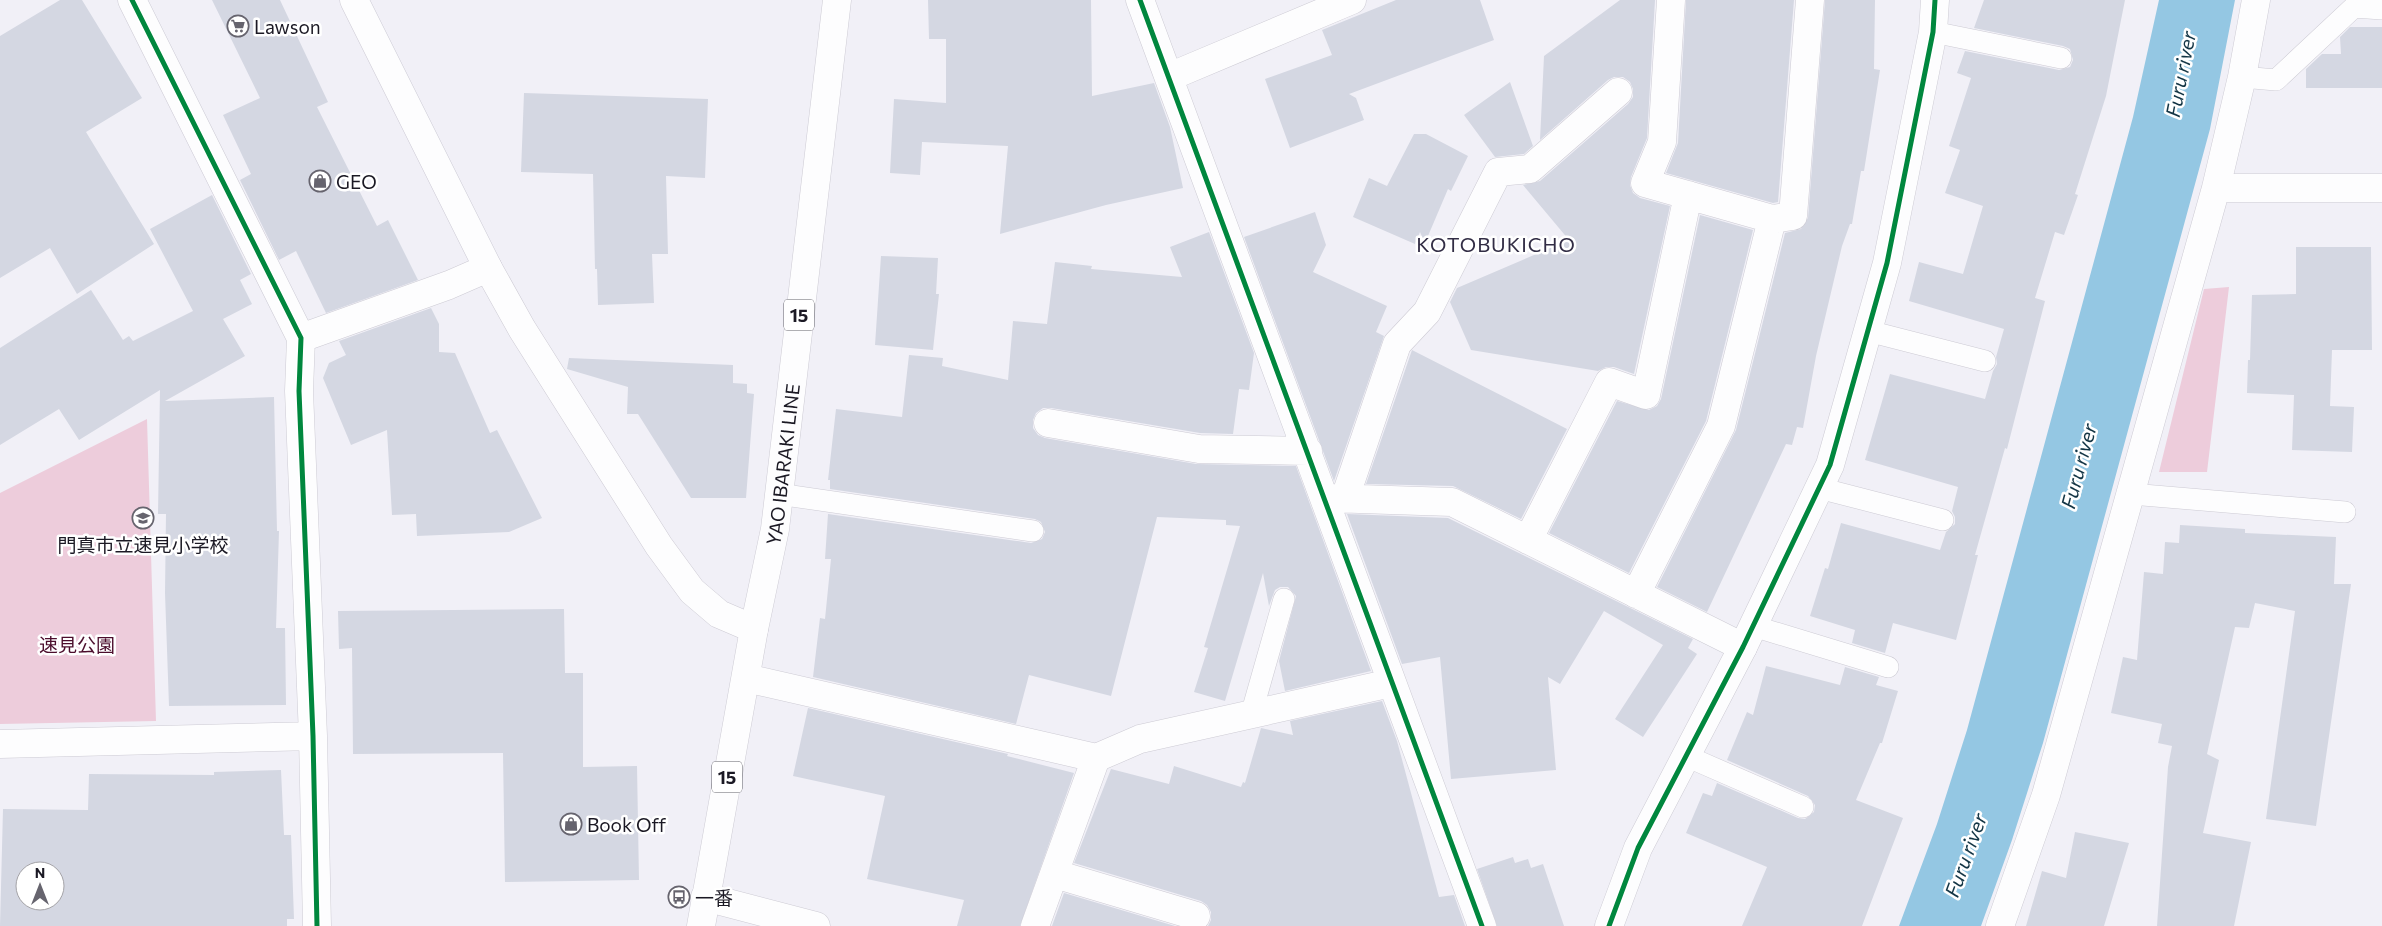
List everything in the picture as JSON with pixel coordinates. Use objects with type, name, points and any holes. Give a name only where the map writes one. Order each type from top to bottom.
[{"type":"street","points":[[132,0],[301,338],[299,392],[313,736],[317,926]]},
{"type":"street","points":[[354,0],[488,268],[522,329],[659,546],[692,591],[718,614],[754,629]]},
{"type":"street","name":"YAO IBARAKI LINE","points":[[701,926],[754,629],[775,529],[837,0]]},
{"type":"street","points":[[1140,0],[1308,450],[1335,498],[1391,683],[1482,926]]},
{"type":"street","points":[[1169,77],[1352,0]]},
{"type":"street","points":[[1671,0],[1662,142],[1644,183],[1772,220],[1793,216],[1810,0]]},
{"type":"street","points":[[1609,926],[1638,848],[1748,637],[1830,465],[1887,263],[1933,32],[1935,0]]},
{"type":"street","points":[[2000,926],[2046,795],[2216,188],[2242,77],[2256,0]]},
{"type":"street","points":[[1335,498],[1397,344],[1426,312],[1498,172],[1530,169],[1618,92]]},
{"type":"street","points":[[2216,188],[2382,188]]},
{"type":"street","points":[[1528,540],[1609,382],[1646,395],[1688,195]]},
{"type":"street","points":[[1636,594],[1720,426],[1772,220]]},
{"type":"street","points":[[301,338],[449,286],[488,268]]},
{"type":"street","points":[[1048,423],[1199,449],[1308,450]]},
{"type":"street","points":[[1335,498],[1452,502],[1636,594],[1748,637]]},
{"type":"street","points":[[746,678],[1096,758],[1140,739],[1391,683]]},
{"type":"street","points":[[0,744],[313,736]]},
{"type":"street","points":[[1035,926],[1096,758]]},
{"type":"street","points":[[1055,874],[1196,916]]},
{"type":"street","points":[[705,897],[816,926]]},
{"type":"lane","points":[[2242,77],[2276,80],[2354,7],[2382,9]]},
{"type":"lane","points":[[1933,32],[2061,58]]},
{"type":"lane","points":[[1868,330],[1985,361]]},
{"type":"lane","points":[[1818,488],[1943,520]]},
{"type":"lane","points":[[778,494],[1033,531]]},
{"type":"lane","points":[[2131,494],[2345,512]]},
{"type":"lane","points":[[1251,715],[1284,599]]},
{"type":"lane","points":[[1748,637],[1888,667]]},
{"type":"lane","points":[[1686,756],[1803,807]]},
{"type":"green space","points":[[2229,287],[2207,472],[2159,472],[2204,289]]},
{"type":"green space","name":"速見公園","points":[[147,419],[156,721],[0,724],[0,493]]},
{"type":"water","name":"Furu river","points":[[2159,0],[2235,0],[2210,129],[2043,743],[2012,840],[1981,926],[1899,926],[1937,824],[1967,730],[2133,117]]},
{"type":"building","points":[[60,0],[82,0],[142,98],[86,132],[154,244],[77,294],[50,248],[0,278],[0,36]]},
{"type":"building","points":[[212,0],[280,0],[328,102],[317,107],[377,226],[388,220],[418,280],[326,313],[296,251],[279,260],[240,180],[251,174],[223,115],[260,98]]},
{"type":"building","points":[[928,0],[1091,0],[1092,96],[1154,83],[1170,127],[1183,188],[1106,205],[1000,234],[1008,146],[922,142],[920,175],[890,173],[894,99],[946,103],[946,39],[929,39]]},
{"type":"building","points":[[1396,0],[1480,0],[1494,40],[1349,94],[1356,98],[1364,120],[1290,148],[1265,79],[1332,55],[1322,30]]},
{"type":"building","points":[[1620,0],[1655,0],[1647,138],[1631,177],[1630,185],[1633,193],[1640,198],[1670,206],[1634,374],[1614,367],[1606,367],[1598,371],[1471,350],[1450,302],[1457,288],[1569,240],[1523,185],[1540,181],[1628,104],[1633,97],[1633,89],[1630,82],[1623,77],[1614,77],[1608,80],[1540,140],[1544,56]]},
{"type":"building","points":[[1686,0],[1794,0],[1778,202],[1773,203],[1666,173],[1678,143]]},
{"type":"building","points":[[1825,0],[1875,0],[1874,69],[1880,70],[1864,171],[1861,171],[1852,224],[1850,224],[1842,246],[1816,356],[1803,428],[1797,427],[1792,445],[1786,444],[1707,612],[1657,587],[1736,430],[1785,233],[1801,229],[1808,218]]},
{"type":"building","points":[[1984,0],[2125,0],[2106,96],[2075,194],[2078,195],[2064,235],[2055,232],[2035,298],[2045,301],[2007,449],[2005,448],[1975,555],[1978,555],[1956,640],[1893,623],[1885,653],[1852,643],[1855,630],[1810,616],[1825,568],[1828,569],[1841,523],[1940,550],[1946,532],[1955,524],[1955,517],[1952,511],[1958,487],[1865,460],[1890,374],[1985,399],[1993,371],[1997,364],[1996,357],[2004,329],[1909,301],[1919,262],[1963,274],[1983,206],[1945,193],[1960,150],[1949,146],[1971,78],[1957,73],[1965,51],[2059,70],[2070,67],[2073,60],[2070,49],[2063,46],[1974,28]]},
{"type":"building","points":[[2350,27],[2382,27],[2382,88],[2306,88],[2306,69],[2322,54],[2341,54],[2340,37]]},
{"type":"building","points":[[1510,82],[1533,146],[1524,154],[1495,157],[1464,115]]},
{"type":"building","points":[[524,93],[708,99],[705,178],[666,176],[668,254],[652,254],[654,303],[598,305],[597,269],[595,269],[593,174],[521,172]]},
{"type":"building","points":[[1414,134],[1426,134],[1468,156],[1451,191],[1448,189],[1425,243],[1420,232],[1415,244],[1353,217],[1369,178],[1387,186]]},
{"type":"building","points":[[212,195],[251,274],[240,280],[252,304],[223,319],[245,356],[165,401],[274,397],[277,531],[279,531],[276,628],[285,628],[286,705],[169,706],[165,593],[166,514],[158,514],[160,390],[79,440],[59,409],[0,445],[0,348],[91,290],[123,340],[129,336],[133,341],[193,311],[150,229]]},
{"type":"building","points":[[1315,212],[1326,245],[1313,272],[1387,306],[1376,332],[1384,336],[1334,481],[1244,237]]},
{"type":"building","points":[[1700,215],[1753,230],[1706,421],[1629,573],[1549,533],[1617,401],[1649,410],[1657,406],[1661,399]]},
{"type":"building","points":[[1209,232],[1254,353],[1249,390],[1239,389],[1233,434],[1200,433],[1051,408],[1043,408],[1036,413],[1033,420],[1033,428],[1038,435],[1045,438],[1196,464],[1296,466],[1371,671],[1285,691],[1279,661],[1296,596],[1288,587],[1280,587],[1275,590],[1269,606],[1263,573],[1225,701],[1194,692],[1208,648],[1204,647],[1240,526],[1226,525],[1226,520],[1157,517],[1111,696],[1029,675],[1016,724],[813,677],[820,618],[825,619],[831,559],[825,559],[828,514],[1031,543],[1042,539],[1045,532],[1041,522],[1035,519],[830,489],[830,480],[828,480],[836,409],[902,417],[909,355],[943,358],[942,366],[1008,380],[1013,321],[1047,324],[1055,262],[1092,266],[1091,269],[1182,277],[1170,247]]},
{"type":"building","points":[[2296,247],[2371,247],[2372,350],[2332,350],[2330,406],[2354,407],[2352,452],[2292,450],[2294,395],[2247,393],[2252,295],[2296,294]]},
{"type":"building","points":[[881,256],[938,258],[936,294],[939,294],[933,350],[875,345]]},
{"type":"building","points":[[431,308],[439,324],[439,352],[455,353],[490,433],[497,430],[542,518],[509,532],[417,536],[416,514],[392,515],[387,430],[351,445],[323,378],[329,363],[346,355],[339,341]]},
{"type":"building","points":[[1412,350],[1567,429],[1521,519],[1453,486],[1366,484]]},
{"type":"building","points":[[569,358],[733,365],[733,383],[747,384],[747,393],[754,394],[746,498],[691,498],[638,414],[627,414],[628,387],[567,369]]},
{"type":"building","points":[[1347,514],[1448,518],[1693,639],[1688,648],[1697,654],[1643,737],[1615,719],[1663,645],[1604,611],[1560,684],[1548,677],[1556,770],[1451,779],[1440,657],[1402,664]]},
{"type":"building","points":[[2180,525],[2245,529],[2245,533],[2336,537],[2334,584],[2351,584],[2316,826],[2266,819],[2295,611],[2255,603],[2249,628],[2235,627],[2207,754],[2219,760],[2203,833],[2251,842],[2234,926],[2157,926],[2168,767],[2172,746],[2158,743],[2162,724],[2111,713],[2123,657],[2137,660],[2144,572],[2163,574],[2165,542],[2179,543]]},
{"type":"building","points":[[564,609],[565,673],[583,673],[583,767],[637,766],[639,880],[505,882],[503,753],[353,754],[352,648],[339,649],[338,611]]},
{"type":"building","points":[[1766,666],[1840,685],[1845,667],[1879,677],[1876,685],[1898,691],[1882,743],[1880,743],[1856,800],[1903,818],[1862,926],[1742,926],[1767,867],[1686,833],[1703,793],[1712,796],[1717,783],[1798,818],[1805,819],[1814,812],[1815,805],[1808,796],[1727,760],[1747,712],[1753,715]]},
{"type":"building","points":[[1382,701],[1397,741],[1439,897],[1454,895],[1465,926],[1208,926],[1211,920],[1211,912],[1207,905],[1201,901],[1074,863],[1111,769],[1169,784],[1174,766],[1241,787],[1243,782],[1245,783],[1261,728],[1293,735],[1290,721]]},
{"type":"building","points":[[808,708],[1008,754],[1007,756],[1074,773],[1020,926],[957,926],[964,900],[867,879],[885,796],[793,776]]},
{"type":"building","points":[[281,770],[284,835],[291,835],[294,919],[287,919],[287,926],[0,926],[3,809],[88,810],[89,774],[214,775],[214,772]]},
{"type":"building","points":[[2075,832],[2129,843],[2104,926],[2026,926],[2042,871],[2066,878]]},
{"type":"building","points":[[1513,857],[1515,863],[1528,859],[1531,868],[1543,864],[1564,926],[1497,926],[1477,869]]},
{"type":"building","points":[[1064,893],[1175,926],[1052,926]]},
{"type":"cycle path","points":[[132,0],[301,338],[299,391],[313,736],[317,926]]},
{"type":"cycle path","points":[[1140,0],[1482,926]]},
{"type":"cycle path","points":[[1609,926],[1638,848],[1743,647],[1830,465],[1887,263],[1933,32],[1935,0]]},
{"type":"place","name":"Lawson","points":[[238,26]]},
{"type":"place","name":"GEO","points":[[320,181]]},
{"type":"place","name":"門真市立速見小学校","points":[[143,518]]},
{"type":"place","name":"Book Off","points":[[571,824]]},
{"type":"place","name":"一番","points":[[679,897]]},
{"type":"district","name":"KOTOBUKICHO","points":[[1496,244]]}]
